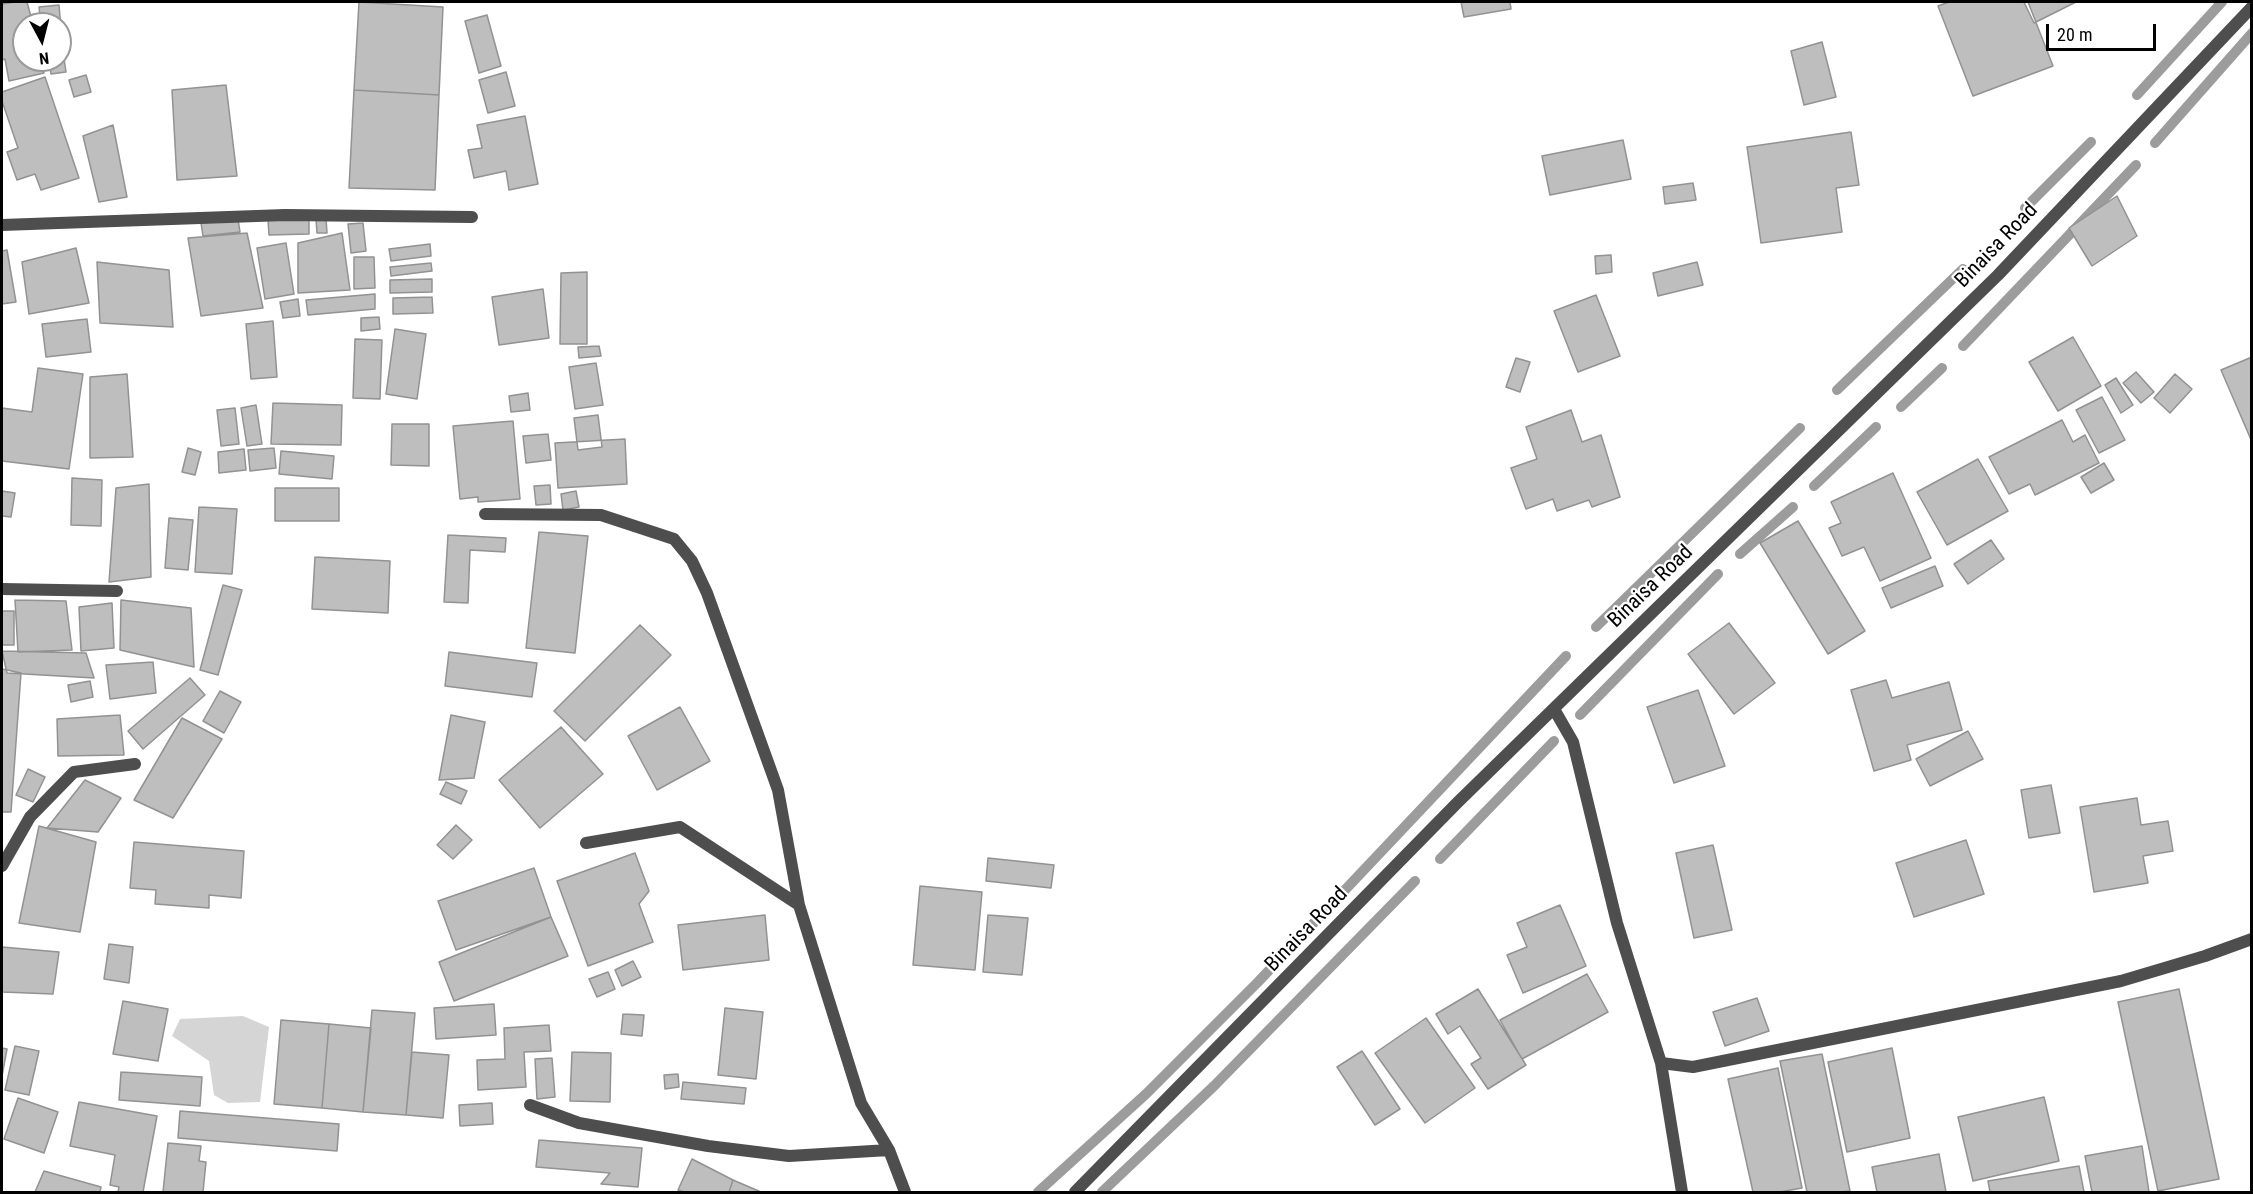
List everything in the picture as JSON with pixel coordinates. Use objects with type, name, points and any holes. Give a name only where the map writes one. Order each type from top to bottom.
[{"type":"street","name":"Binaisa Road","points":[[1075,1192],[1554,709],[1998,275],[2252,7]]},
{"type":"street","points":[[2,225],[285,215],[472,217]]},
{"type":"street","points":[[485,514],[601,515],[674,539],[692,561],[707,593],[778,790],[799,905],[861,1103],[889,1150],[905,1192]]},
{"type":"street","points":[[2,589],[117,591]]},
{"type":"street","points":[[1554,709],[1573,742],[1617,922],[1661,1063],[1682,1192]]},
{"type":"street","points":[[2,866],[30,817],[74,772],[135,764]]},
{"type":"street","points":[[586,843],[680,827],[799,905]]},
{"type":"street","points":[[1661,1063],[1693,1067],[2121,981],[2205,957],[2252,939]]},
{"type":"street","points":[[531,1105],[579,1123],[708,1146],[789,1156],[889,1150]]},
{"type":"shaded area","points":[[243,1016],[269,1027],[260,1102],[228,1103],[214,1095],[209,1061],[172,1036],[180,1019]]},
{"type":"building","points":[[27,2],[30,12],[12,12],[12,72],[44,73],[9,81],[5,59],[2,60],[2,4]]},
{"type":"building","points":[[359,2],[443,7],[439,95],[354,90]]},
{"type":"building","points":[[1461,2],[1510,2],[1511,9],[1464,17]]},
{"type":"building","points":[[1949,2],[2028,2],[2053,66],[1973,96],[1938,6]]},
{"type":"building","points":[[2024,2],[2076,2],[2034,23]]},
{"type":"building","points":[[59,5],[60,12],[40,12],[39,7]]},
{"type":"building","points":[[487,15],[501,66],[479,73],[465,21]]},
{"type":"building","points":[[1822,42],[1836,97],[1804,105],[1791,51]]},
{"type":"building","points":[[506,72],[515,106],[488,113],[479,80]]},
{"type":"building","points":[[86,75],[91,92],[74,97],[69,80]]},
{"type":"building","points":[[45,77],[79,178],[41,190],[35,174],[17,180],[7,152],[18,148],[2,101],[2,92]]},
{"type":"building","points":[[226,85],[237,176],[177,180],[172,90]]},
{"type":"building","points":[[354,90],[439,95],[435,190],[349,188]]},
{"type":"building","points":[[525,116],[538,184],[509,190],[506,171],[474,178],[468,150],[482,148],[477,125]]},
{"type":"building","points":[[113,125],[127,197],[99,202],[83,136]]},
{"type":"building","points":[[1851,132],[1859,185],[1836,188],[1842,232],[1761,243],[1747,147]]},
{"type":"building","points":[[1623,140],[1631,179],[1550,195],[1542,156]]},
{"type":"building","points":[[1693,183],[1696,200],[1665,204],[1663,187]]},
{"type":"building","points":[[2117,196],[2137,236],[2092,266],[2069,228]]},
{"type":"building","points":[[326,218],[327,233],[317,233],[316,219]]},
{"type":"building","points":[[238,219],[240,232],[203,236],[201,223]]},
{"type":"building","points":[[309,219],[309,234],[269,235],[268,220]]},
{"type":"building","points":[[363,223],[366,251],[351,253],[348,224]]},
{"type":"building","points":[[247,233],[263,308],[201,316],[188,238]]},
{"type":"building","points":[[342,233],[350,290],[298,293],[298,243]]},
{"type":"building","points":[[286,243],[294,294],[265,299],[257,248]]},
{"type":"building","points":[[430,244],[431,256],[391,261],[389,249]]},
{"type":"building","points":[[76,248],[89,303],[29,314],[22,262]]},
{"type":"building","points":[[7,250],[16,302],[2,304],[2,251]]},
{"type":"building","points":[[1611,255],[1612,272],[1596,274],[1595,256]]},
{"type":"building","points":[[354,257],[374,257],[375,288],[354,289]]},
{"type":"building","points":[[97,262],[169,270],[173,327],[100,323]]},
{"type":"building","points":[[1697,262],[1703,285],[1658,296],[1653,273]]},
{"type":"building","points":[[431,263],[432,271],[391,276],[390,267]]},
{"type":"building","points":[[587,272],[587,344],[560,344],[561,273]]},
{"type":"building","points":[[432,279],[432,292],[390,293],[390,280]]},
{"type":"building","points":[[543,289],[549,338],[499,345],[492,297]]},
{"type":"building","points":[[375,294],[375,309],[308,315],[306,300]]},
{"type":"building","points":[[1596,295],[1620,356],[1578,372],[1554,311]]},
{"type":"building","points":[[432,297],[433,313],[393,314],[393,298]]},
{"type":"building","points":[[298,299],[300,316],[283,318],[280,302]]},
{"type":"building","points":[[379,317],[380,329],[361,331],[361,318]]},
{"type":"building","points":[[87,319],[91,352],[46,357],[42,324]]},
{"type":"building","points":[[273,321],[277,377],[251,379],[246,324]]},
{"type":"building","points":[[395,329],[426,334],[417,399],[386,394]]},
{"type":"building","points":[[2073,337],[2101,386],[2058,411],[2029,362]]},
{"type":"building","points":[[355,339],[382,340],[380,399],[353,398]]},
{"type":"building","points":[[599,346],[601,356],[579,358],[578,347]]},
{"type":"building","points":[[2252,357],[2252,442],[2221,370]]},
{"type":"building","points":[[1516,358],[1530,362],[1520,392],[1506,387]]},
{"type":"building","points":[[596,363],[603,405],[575,409],[569,367]]},
{"type":"building","points":[[38,368],[83,374],[69,469],[2,461],[2,408],[32,412]]},
{"type":"building","points":[[2136,372],[2154,392],[2141,403],[2123,383]]},
{"type":"building","points":[[127,374],[133,457],[90,458],[90,377]]},
{"type":"building","points":[[2175,374],[2192,389],[2170,413],[2154,398]]},
{"type":"building","points":[[2116,378],[2133,405],[2121,413],[2105,385]]},
{"type":"building","points":[[528,393],[530,410],[511,412],[509,396]]},
{"type":"building","points":[[2102,397],[2125,440],[2099,453],[2076,410]]},
{"type":"building","points":[[273,403],[342,405],[341,445],[271,444]]},
{"type":"building","points":[[256,405],[262,444],[247,446],[241,408]]},
{"type":"building","points":[[235,408],[239,444],[221,446],[217,410]]},
{"type":"building","points":[[1571,410],[1582,442],[1601,435],[1620,497],[1592,507],[1589,500],[1557,511],[1553,499],[1526,509],[1511,468],[1537,459],[1526,427]]},
{"type":"building","points":[[598,415],[602,447],[578,450],[574,418]]},
{"type":"building","points":[[2062,420],[2073,442],[2085,435],[2099,463],[2035,495],[2030,484],[2009,494],[1989,457]]},
{"type":"building","points":[[513,421],[520,499],[478,502],[478,497],[460,499],[453,426]]},
{"type":"building","points":[[392,424],[429,424],[429,466],[391,465]]},
{"type":"building","points":[[548,434],[551,460],[526,463],[523,436]]},
{"type":"building","points":[[625,439],[627,484],[558,488],[555,443]]},
{"type":"building","points":[[188,448],[201,452],[195,475],[182,472]]},
{"type":"building","points":[[274,448],[276,468],[250,471],[248,450]]},
{"type":"building","points":[[244,449],[246,470],[219,473],[218,452]]},
{"type":"building","points":[[281,451],[334,456],[332,479],[279,474]]},
{"type":"building","points":[[1978,459],[2008,511],[1947,545],[1917,492]]},
{"type":"building","points":[[2104,463],[2114,480],[2091,493],[2081,477]]},
{"type":"building","points":[[1893,473],[1931,558],[1880,581],[1864,547],[1842,556],[1829,528],[1841,523],[1831,502]]},
{"type":"building","points":[[72,478],[102,480],[101,526],[71,525]]},
{"type":"building","points":[[149,484],[151,577],[109,582],[116,488]]},
{"type":"building","points":[[550,485],[551,504],[536,505],[534,486]]},
{"type":"building","points":[[275,488],[339,488],[339,521],[275,521]]},
{"type":"building","points":[[2,491],[15,493],[11,517],[2,516]]},
{"type":"building","points":[[576,491],[579,507],[563,510],[561,494]]},
{"type":"building","points":[[199,507],[237,509],[232,574],[195,572]]},
{"type":"building","points":[[169,518],[193,520],[188,570],[165,568]]},
{"type":"building","points":[[1798,521],[1865,631],[1828,654],[1760,543]]},
{"type":"building","points":[[539,532],[588,536],[575,653],[526,648]]},
{"type":"building","points":[[448,535],[506,538],[505,552],[470,550],[468,603],[444,602]]},
{"type":"building","points":[[1991,540],[2004,559],[1968,584],[1954,564]]},
{"type":"building","points":[[315,557],[390,561],[388,613],[312,609]]},
{"type":"building","points":[[1935,566],[1943,586],[1891,608],[1882,588]]},
{"type":"building","points":[[223,585],[242,590],[218,675],[200,670]]},
{"type":"building","points":[[15,600],[66,601],[72,650],[18,652]]},
{"type":"building","points":[[121,600],[191,608],[194,667],[120,650]]},
{"type":"building","points":[[112,603],[114,648],[81,651],[79,607]]},
{"type":"building","points":[[2,611],[14,611],[14,645],[2,645]]},
{"type":"building","points":[[1729,623],[1775,683],[1734,714],[1688,654]]},
{"type":"building","points":[[640,625],[671,655],[585,741],[554,711]]},
{"type":"building","points":[[2,651],[86,653],[94,678],[7,673]]},
{"type":"building","points":[[449,652],[537,663],[532,697],[445,686]]},
{"type":"building","points":[[153,662],[156,693],[110,699],[106,665]]},
{"type":"building","points":[[2,669],[21,673],[11,812],[2,812]]},
{"type":"building","points":[[190,678],[205,695],[143,749],[128,731]]},
{"type":"building","points":[[1886,680],[1892,698],[1949,682],[1962,730],[1907,745],[1911,760],[1874,771],[1851,690]]},
{"type":"building","points":[[90,681],[93,697],[71,702],[68,685]]},
{"type":"building","points":[[1698,690],[1725,766],[1674,783],[1647,707]]},
{"type":"building","points":[[220,691],[241,702],[224,733],[203,721]]},
{"type":"building","points":[[680,707],[710,761],[657,790],[628,736]]},
{"type":"building","points":[[120,715],[124,755],[58,756],[57,719]]},
{"type":"building","points":[[451,715],[485,722],[474,778],[439,780]]},
{"type":"building","points":[[182,718],[222,739],[173,818],[134,800]]},
{"type":"building","points":[[561,727],[603,774],[540,828],[499,780]]},
{"type":"building","points":[[1968,731],[1983,759],[1930,786],[1916,759]]},
{"type":"building","points":[[28,769],[45,777],[33,802],[16,795]]},
{"type":"building","points":[[85,780],[121,798],[98,832],[47,828]]},
{"type":"building","points":[[446,782],[467,791],[461,804],[440,794]]},
{"type":"building","points":[[2051,785],[2060,833],[2029,838],[2021,790]]},
{"type":"building","points":[[2137,798],[2141,825],[2168,821],[2173,851],[2143,856],[2148,883],[2094,892],[2080,807]]},
{"type":"building","points":[[456,825],[472,840],[453,859],[437,845]]},
{"type":"building","points":[[39,826],[96,842],[80,932],[19,923]]},
{"type":"building","points":[[1966,840],[1984,894],[1914,917],[1896,863]]},
{"type":"building","points":[[134,842],[244,851],[241,898],[209,895],[209,908],[155,904],[156,890],[130,888]]},
{"type":"building","points":[[1713,845],[1732,930],[1694,938],[1676,853]]},
{"type":"building","points":[[635,853],[649,891],[639,904],[653,942],[588,966],[557,881]]},
{"type":"building","points":[[988,858],[1054,865],[1051,888],[986,881]]},
{"type":"building","points":[[534,868],[551,917],[456,950],[438,901]]},
{"type":"building","points":[[920,886],[982,892],[975,970],[913,965]]},
{"type":"building","points":[[1560,905],[1586,966],[1523,993],[1507,955],[1527,947],[1517,923]]},
{"type":"building","points":[[765,915],[769,960],[683,970],[678,925]]},
{"type":"building","points":[[988,915],[1028,918],[1022,975],[983,972]]},
{"type":"building","points":[[551,917],[568,956],[454,1001],[439,962]]},
{"type":"building","points":[[109,944],[133,947],[129,983],[104,979]]},
{"type":"building","points":[[2,947],[59,952],[53,994],[2,992]]},
{"type":"building","points":[[633,961],[641,977],[622,986],[615,970]]},
{"type":"building","points":[[608,972],[615,989],[597,997],[589,979]]},
{"type":"building","points":[[1587,974],[1608,1012],[1522,1059],[1500,1020]]},
{"type":"building","points":[[1478,989],[1526,1065],[1488,1089],[1471,1064],[1481,1058],[1460,1026],[1448,1034],[1436,1014]]},
{"type":"building","points":[[2179,989],[2219,1179],[2158,1191],[2118,1002]]},
{"type":"building","points":[[1757,998],[1769,1031],[1725,1046],[1713,1012]]},
{"type":"building","points":[[123,1001],[168,1009],[158,1061],[113,1054]]},
{"type":"building","points":[[494,1004],[496,1035],[436,1039],[434,1008]]},
{"type":"building","points":[[725,1008],[763,1012],[756,1079],[718,1075]]},
{"type":"building","points":[[372,1010],[415,1013],[406,1115],[363,1112]]},
{"type":"building","points":[[623,1014],[644,1015],[642,1036],[621,1034]]},
{"type":"building","points":[[1426,1018],[1475,1088],[1425,1123],[1375,1053]]},
{"type":"building","points":[[281,1020],[329,1024],[322,1108],[274,1104]]},
{"type":"building","points":[[329,1024],[371,1028],[363,1112],[322,1108]]},
{"type":"building","points":[[549,1025],[551,1051],[524,1052],[526,1087],[478,1090],[477,1060],[505,1059],[504,1028]]},
{"type":"building","points":[[15,1046],[39,1051],[29,1095],[5,1090]]},
{"type":"building","points":[[2,1048],[7,1049],[2,1076]]},
{"type":"building","points":[[1892,1048],[1910,1138],[1847,1152],[1828,1062]]},
{"type":"building","points":[[1362,1051],[1400,1109],[1375,1125],[1337,1067]]},
{"type":"building","points":[[412,1052],[449,1055],[443,1118],[406,1115]]},
{"type":"building","points":[[572,1052],[611,1053],[610,1102],[570,1101]]},
{"type":"building","points":[[1822,1054],[1850,1191],[1807,1192],[1780,1061]]},
{"type":"building","points":[[552,1058],[555,1097],[537,1099],[535,1059]]},
{"type":"building","points":[[1778,1068],[1802,1188],[1780,1192],[1753,1192],[1728,1079]]},
{"type":"building","points":[[121,1072],[202,1077],[200,1106],[119,1100]]},
{"type":"building","points":[[678,1074],[679,1087],[665,1089],[664,1075]]},
{"type":"building","points":[[683,1082],[746,1088],[744,1104],[681,1099]]},
{"type":"building","points":[[2044,1097],[2059,1161],[1973,1181],[1958,1117]]},
{"type":"building","points":[[18,1098],[58,1112],[44,1153],[4,1139]]},
{"type":"building","points":[[79,1102],[157,1116],[143,1192],[118,1192],[119,1187],[110,1185],[115,1155],[70,1146]]},
{"type":"building","points":[[492,1103],[493,1124],[460,1126],[459,1105]]},
{"type":"building","points":[[180,1111],[339,1124],[337,1151],[178,1138]]},
{"type":"building","points":[[539,1140],[642,1148],[638,1187],[601,1184],[610,1173],[536,1167]]},
{"type":"building","points":[[168,1143],[201,1146],[199,1161],[206,1162],[203,1192],[163,1192]]},
{"type":"building","points":[[2142,1146],[2149,1192],[2092,1192],[2085,1156]]},
{"type":"building","points":[[1939,1154],[1946,1192],[1877,1192],[1872,1167]]},
{"type":"building","points":[[692,1159],[733,1180],[729,1192],[678,1190]]},
{"type":"building","points":[[2079,1166],[2084,1192],[1990,1192],[1988,1181]]},
{"type":"building","points":[[44,1171],[101,1187],[100,1192],[35,1192]]},
{"type":"building","points":[[733,1180],[761,1192],[729,1192]]},
{"type":"waterway","points":[[2137,95],[2222,2]]},
{"type":"waterway","points":[[2155,143],[2252,33]]},
{"type":"waterway","points":[[2025,208],[2091,142]]},
{"type":"waterway","points":[[1963,346],[2136,165]]},
{"type":"waterway","points":[[1837,390],[1963,269]]},
{"type":"waterway","points":[[1901,407],[1942,368]]},
{"type":"waterway","points":[[1814,486],[1876,427]]},
{"type":"waterway","points":[[1596,627],[1800,428]]},
{"type":"waterway","points":[[1740,554],[1793,507]]},
{"type":"waterway","points":[[1580,715],[1718,574]]},
{"type":"waterway","points":[[1038,1192],[1146,1094],[1258,982],[1566,656]]},
{"type":"waterway","points":[[1440,859],[1554,741]]},
{"type":"waterway","points":[[1102,1192],[1214,1086],[1415,881]]}]
